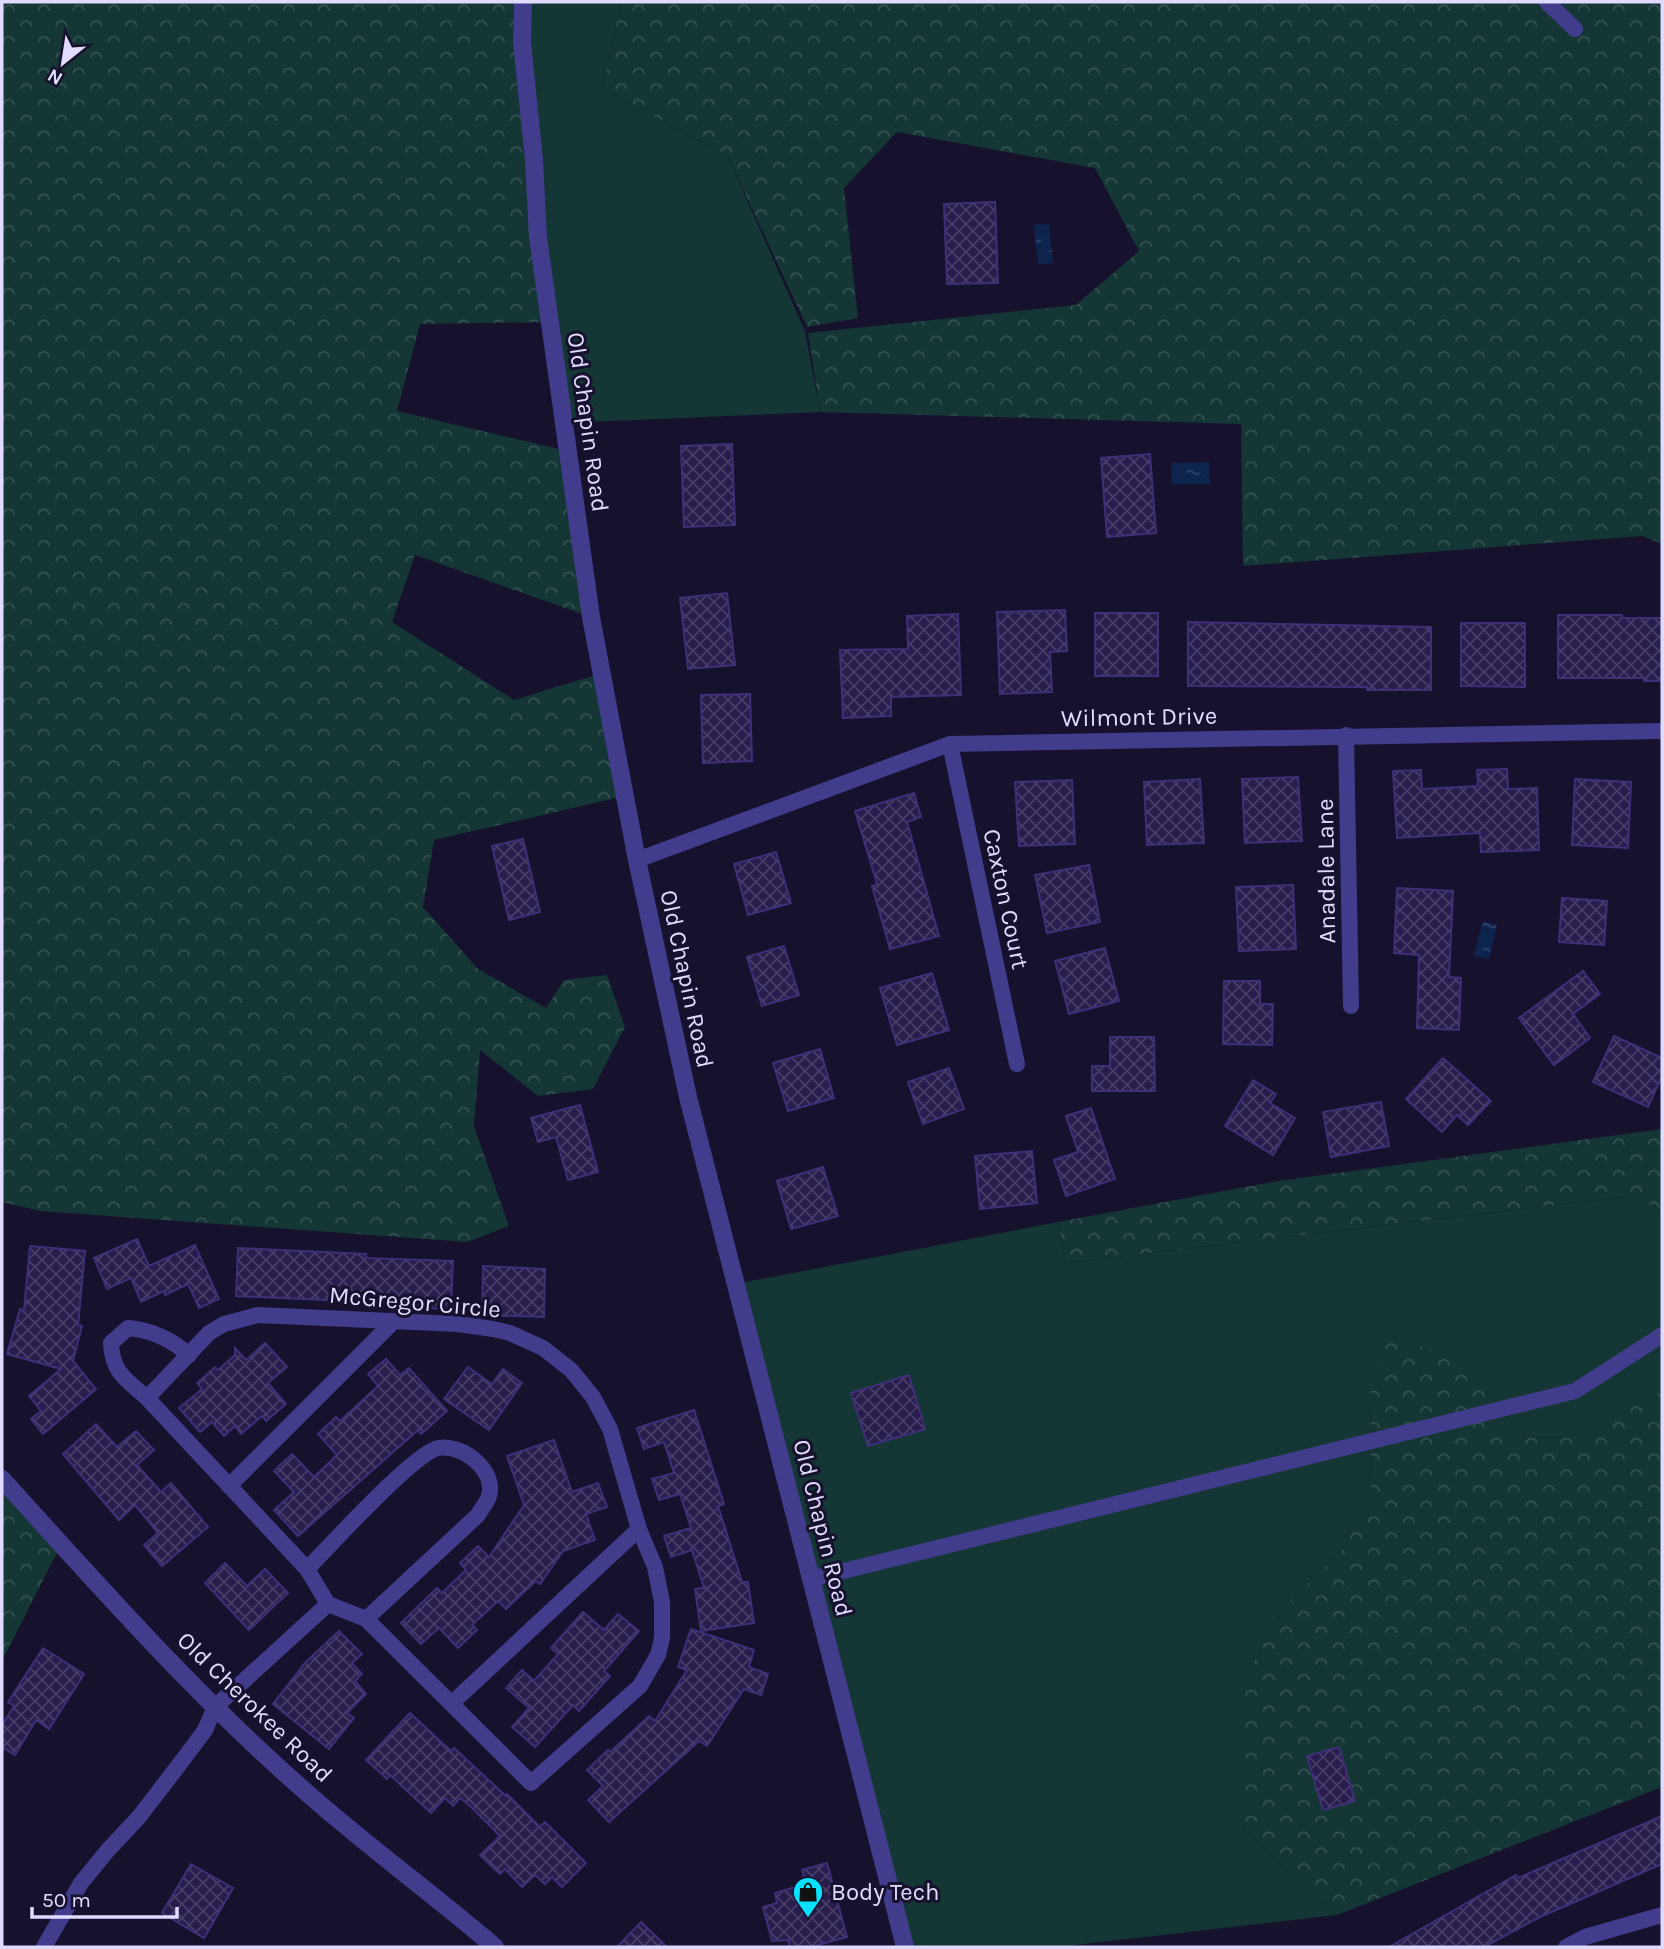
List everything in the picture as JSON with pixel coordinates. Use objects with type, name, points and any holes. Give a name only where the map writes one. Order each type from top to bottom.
[{"type":"street","name":"Old Chapin Road","points":[[523,2],[522,42],[534,160],[538,237],[591,617],[637,860],[688,1097],[905,1947]]},
{"type":"street","points":[[1547,2],[1576,29]]},
{"type":"street","name":"Wilmont Drive","points":[[637,860],[950,744],[1662,731]]},
{"type":"street","name":"Anadale Lane","points":[[1346,735],[1351,1006]]},
{"type":"street","name":"Caxton Court","points":[[950,744],[1017,1064]]},
{"type":"street","name":"McGregor Circle","points":[[148,1398],[209,1334],[224,1324],[250,1316],[276,1315],[493,1329],[527,1340],[557,1358],[583,1383],[610,1429],[639,1530],[655,1567],[662,1602],[662,1638],[658,1655],[640,1686],[531,1783],[451,1704]]},
{"type":"street","points":[[229,1486],[394,1321]]},
{"type":"street","points":[[189,1355],[173,1342],[148,1329],[128,1328],[111,1343],[111,1357],[118,1372],[148,1398],[307,1569],[328,1604],[366,1619],[451,1704],[639,1530]]},
{"type":"street","points":[[811,1579],[1575,1391],[1662,1335]]},
{"type":"street","points":[[307,1569],[416,1460],[439,1448],[466,1452],[486,1473],[490,1495],[478,1515],[366,1619]]},
{"type":"street","name":"Old Cherokee Road","points":[[2,1479],[215,1707],[315,1800],[495,1947]]},
{"type":"street","points":[[44,1947],[81,1884],[139,1817],[188,1753],[205,1730],[215,1707],[328,1604]]},
{"type":"street","points":[[1566,1947],[1585,1937],[1662,1915]]},
{"type":"green space","points":[[2,2],[523,2],[550,322],[420,324],[397,411],[567,451],[591,617],[415,555],[392,622],[514,700],[602,673],[625,796],[434,840],[423,907],[478,969],[546,1008],[564,980],[607,975],[625,1027],[593,1089],[538,1096],[480,1050],[474,1126],[509,1226],[467,1242],[40,1211],[2,1202]]},
{"type":"green space","points":[[523,2],[621,2],[602,89],[727,155],[805,331],[820,412],[564,423]]},
{"type":"green space","points":[[621,2],[1662,2],[1662,544],[1642,536],[1243,566],[1241,424],[820,412],[808,333],[1076,305],[1139,251],[1095,168],[897,132],[844,188],[858,318],[807,327],[727,155],[602,89]]},
{"type":"green space","points":[[1662,1129],[1662,1216],[1641,1195],[1065,1263],[1058,1222],[1278,1181]]},
{"type":"green space","points":[[1641,1195],[1662,1216],[1661,1393],[1568,1438],[1512,1437],[1477,1368],[1370,1395],[1371,1488],[1344,1548],[1267,1623],[1242,1828],[1337,1915],[1058,1947],[905,1947],[736,1284],[1058,1222],[1065,1263]]},
{"type":"green space","points":[[1386,1340],[1440,1350],[1478,1368],[1512,1437],[1568,1438],[1662,1391],[1662,1787],[1337,1915],[1242,1828],[1241,1701],[1267,1623],[1344,1548],[1371,1488],[1370,1395]]},
{"type":"green space","points":[[2,1479],[62,1543],[2,1661]]},
{"type":"water","points":[[1049,224],[1053,263],[1038,264],[1034,225]]},
{"type":"water","points":[[1209,462],[1210,484],[1172,484],[1171,463]]},
{"type":"water","points":[[1483,921],[1497,925],[1489,959],[1474,956]]},
{"type":"building","points":[[995,202],[998,283],[947,284],[944,204]]},
{"type":"building","points":[[732,444],[735,525],[684,527],[681,446]]},
{"type":"building","points":[[1150,454],[1156,533],[1107,537],[1101,458]]},
{"type":"building","points":[[727,593],[735,665],[688,669],[680,598]]},
{"type":"building","points":[[1065,610],[1067,651],[1050,652],[1052,692],[1000,694],[997,612]]},
{"type":"building","points":[[1095,613],[1158,613],[1158,676],[1095,676]]},
{"type":"building","points":[[958,614],[961,695],[891,697],[891,716],[843,718],[840,650],[908,649],[907,616]]},
{"type":"building","points":[[1558,615],[1662,618],[1662,681],[1644,681],[1644,678],[1558,678]]},
{"type":"building","points":[[1188,622],[1431,627],[1431,690],[1188,686]]},
{"type":"building","points":[[1461,623],[1525,623],[1525,687],[1461,686]]},
{"type":"building","points":[[750,694],[752,761],[703,763],[701,695]]},
{"type":"building","points":[[1507,769],[1508,789],[1537,788],[1539,850],[1481,852],[1480,833],[1397,838],[1393,771],[1421,770],[1422,789],[1478,786],[1477,770]]},
{"type":"building","points":[[1298,777],[1302,841],[1245,843],[1242,779]]},
{"type":"building","points":[[1200,779],[1204,843],[1147,845],[1144,782]]},
{"type":"building","points":[[1575,779],[1631,782],[1628,848],[1572,845]]},
{"type":"building","points":[[1072,780],[1075,844],[1019,846],[1015,782]]},
{"type":"building","points":[[914,793],[921,817],[907,822],[939,936],[890,949],[872,886],[877,884],[855,811]]},
{"type":"building","points":[[523,839],[540,912],[509,920],[492,846]]},
{"type":"building","points":[[776,852],[791,903],[748,915],[734,864]]},
{"type":"building","points":[[1089,865],[1100,922],[1047,933],[1035,875]]},
{"type":"building","points":[[1293,885],[1296,949],[1239,951],[1236,887]]},
{"type":"building","points":[[1397,888],[1453,891],[1449,977],[1461,978],[1459,1030],[1417,1028],[1419,955],[1394,953]]},
{"type":"building","points":[[1562,898],[1607,901],[1604,945],[1559,942]]},
{"type":"building","points":[[784,946],[799,995],[762,1006],[747,957]]},
{"type":"building","points":[[1105,948],[1119,1001],[1069,1014],[1055,961]]},
{"type":"building","points":[[1583,971],[1600,994],[1573,1014],[1590,1038],[1554,1065],[1519,1018]]},
{"type":"building","points":[[932,973],[949,1030],[897,1045],[880,988]]},
{"type":"building","points":[[1224,981],[1260,981],[1260,1004],[1273,1004],[1272,1045],[1223,1044]]},
{"type":"building","points":[[1614,1036],[1662,1058],[1662,1076],[1648,1107],[1593,1082]]},
{"type":"building","points":[[1110,1037],[1154,1037],[1155,1091],[1092,1091],[1092,1066],[1110,1066]]},
{"type":"building","points":[[820,1049],[834,1098],[788,1111],[773,1063]]},
{"type":"building","points":[[1443,1058],[1491,1101],[1468,1125],[1457,1115],[1442,1132],[1406,1099]]},
{"type":"building","points":[[949,1068],[964,1109],[923,1124],[908,1082]]},
{"type":"building","points":[[1253,1080],[1276,1094],[1270,1103],[1295,1118],[1273,1155],[1225,1126]]},
{"type":"building","points":[[1381,1102],[1389,1146],[1331,1157],[1323,1112]]},
{"type":"building","points":[[580,1105],[598,1172],[568,1180],[556,1137],[538,1142],[531,1118]]},
{"type":"building","points":[[1091,1108],[1115,1179],[1066,1196],[1054,1160],[1078,1152],[1066,1116]]},
{"type":"building","points":[[1032,1151],[1037,1203],[980,1209],[975,1156]]},
{"type":"building","points":[[823,1167],[838,1216],[791,1229],[777,1181]]},
{"type":"building","points":[[137,1239],[149,1266],[195,1245],[219,1299],[199,1308],[188,1284],[141,1302],[131,1278],[107,1289],[94,1258]]},
{"type":"building","points":[[30,1246],[85,1251],[78,1325],[82,1326],[73,1361],[96,1389],[43,1434],[31,1419],[41,1411],[29,1396],[61,1369],[7,1354],[20,1309],[24,1310]]},
{"type":"building","points":[[238,1248],[366,1254],[366,1258],[453,1261],[451,1309],[389,1307],[390,1303],[236,1296]]},
{"type":"building","points":[[483,1266],[545,1269],[544,1317],[482,1315]]},
{"type":"building","points":[[265,1343],[287,1367],[268,1383],[286,1404],[266,1421],[262,1416],[241,1434],[235,1426],[224,1436],[212,1422],[200,1432],[179,1408],[202,1389],[197,1383],[215,1367],[218,1370],[235,1355],[235,1348],[246,1360]]},
{"type":"building","points":[[386,1359],[400,1375],[409,1368],[447,1411],[421,1434],[418,1430],[298,1536],[274,1510],[294,1492],[274,1471],[292,1454],[314,1477],[337,1455],[318,1434],[336,1417],[340,1421],[378,1386],[368,1374]]},
{"type":"building","points":[[468,1367],[492,1384],[503,1369],[522,1383],[489,1430],[444,1399]]},
{"type":"building","points":[[909,1375],[925,1429],[868,1446],[851,1393]]},
{"type":"building","points":[[694,1410],[724,1504],[718,1506],[742,1582],[748,1582],[754,1623],[701,1631],[695,1589],[704,1588],[692,1550],[671,1557],[664,1536],[691,1528],[680,1494],[659,1500],[652,1479],[674,1473],[664,1442],[644,1449],[637,1428]]},
{"type":"building","points":[[96,1424],[117,1447],[136,1431],[154,1450],[137,1465],[161,1492],[171,1483],[208,1527],[162,1566],[144,1545],[158,1533],[135,1505],[119,1520],[63,1454]]},
{"type":"building","points":[[554,1440],[572,1492],[598,1483],[607,1507],[586,1514],[595,1540],[563,1551],[540,1584],[536,1581],[506,1609],[498,1601],[472,1625],[477,1630],[458,1648],[439,1628],[421,1644],[401,1623],[437,1588],[442,1593],[466,1570],[460,1563],[478,1546],[489,1557],[524,1505],[507,1456]]},
{"type":"building","points":[[225,1563],[247,1586],[265,1569],[288,1593],[249,1630],[205,1583]]},
{"type":"building","points":[[583,1612],[604,1630],[618,1614],[639,1631],[604,1671],[610,1676],[579,1711],[573,1705],[535,1747],[512,1727],[529,1708],[506,1688],[522,1670],[534,1681],[558,1654],[551,1648]]},
{"type":"building","points":[[691,1629],[754,1650],[749,1667],[768,1674],[761,1695],[744,1689],[707,1746],[699,1741],[609,1822],[588,1800],[603,1786],[587,1770],[649,1716],[655,1721],[687,1670],[678,1667]]},
{"type":"building","points":[[339,1631],[362,1654],[352,1663],[362,1674],[355,1681],[366,1694],[347,1713],[354,1718],[329,1749],[273,1704],[305,1663]]},
{"type":"building","points":[[43,1648],[84,1674],[49,1729],[36,1720],[15,1755],[2,1747],[2,1725],[14,1706],[8,1702]]},
{"type":"building","points":[[410,1713],[451,1751],[454,1748],[506,1796],[507,1794],[540,1827],[545,1822],[586,1863],[562,1887],[552,1877],[545,1884],[535,1875],[522,1887],[505,1869],[500,1874],[480,1855],[500,1836],[460,1798],[453,1806],[445,1798],[431,1813],[390,1775],[387,1779],[366,1760]]},
{"type":"building","points":[[1339,1747],[1355,1801],[1323,1810],[1307,1756]]},
{"type":"building","points":[[1662,1816],[1662,1864],[1540,1917],[1484,1947],[1389,1947],[1516,1875],[1518,1878]]},
{"type":"building","points":[[827,1863],[847,1937],[811,1947],[790,1947],[788,1940],[772,1941],[763,1907],[777,1903],[775,1893],[806,1884],[802,1870]]},
{"type":"building","points":[[191,1864],[233,1888],[204,1938],[162,1913]]},
{"type":"building","points":[[641,1922],[667,1947],[617,1947]]},
{"type":"place","name":"Body Tech","points":[[808,1919]]}]
